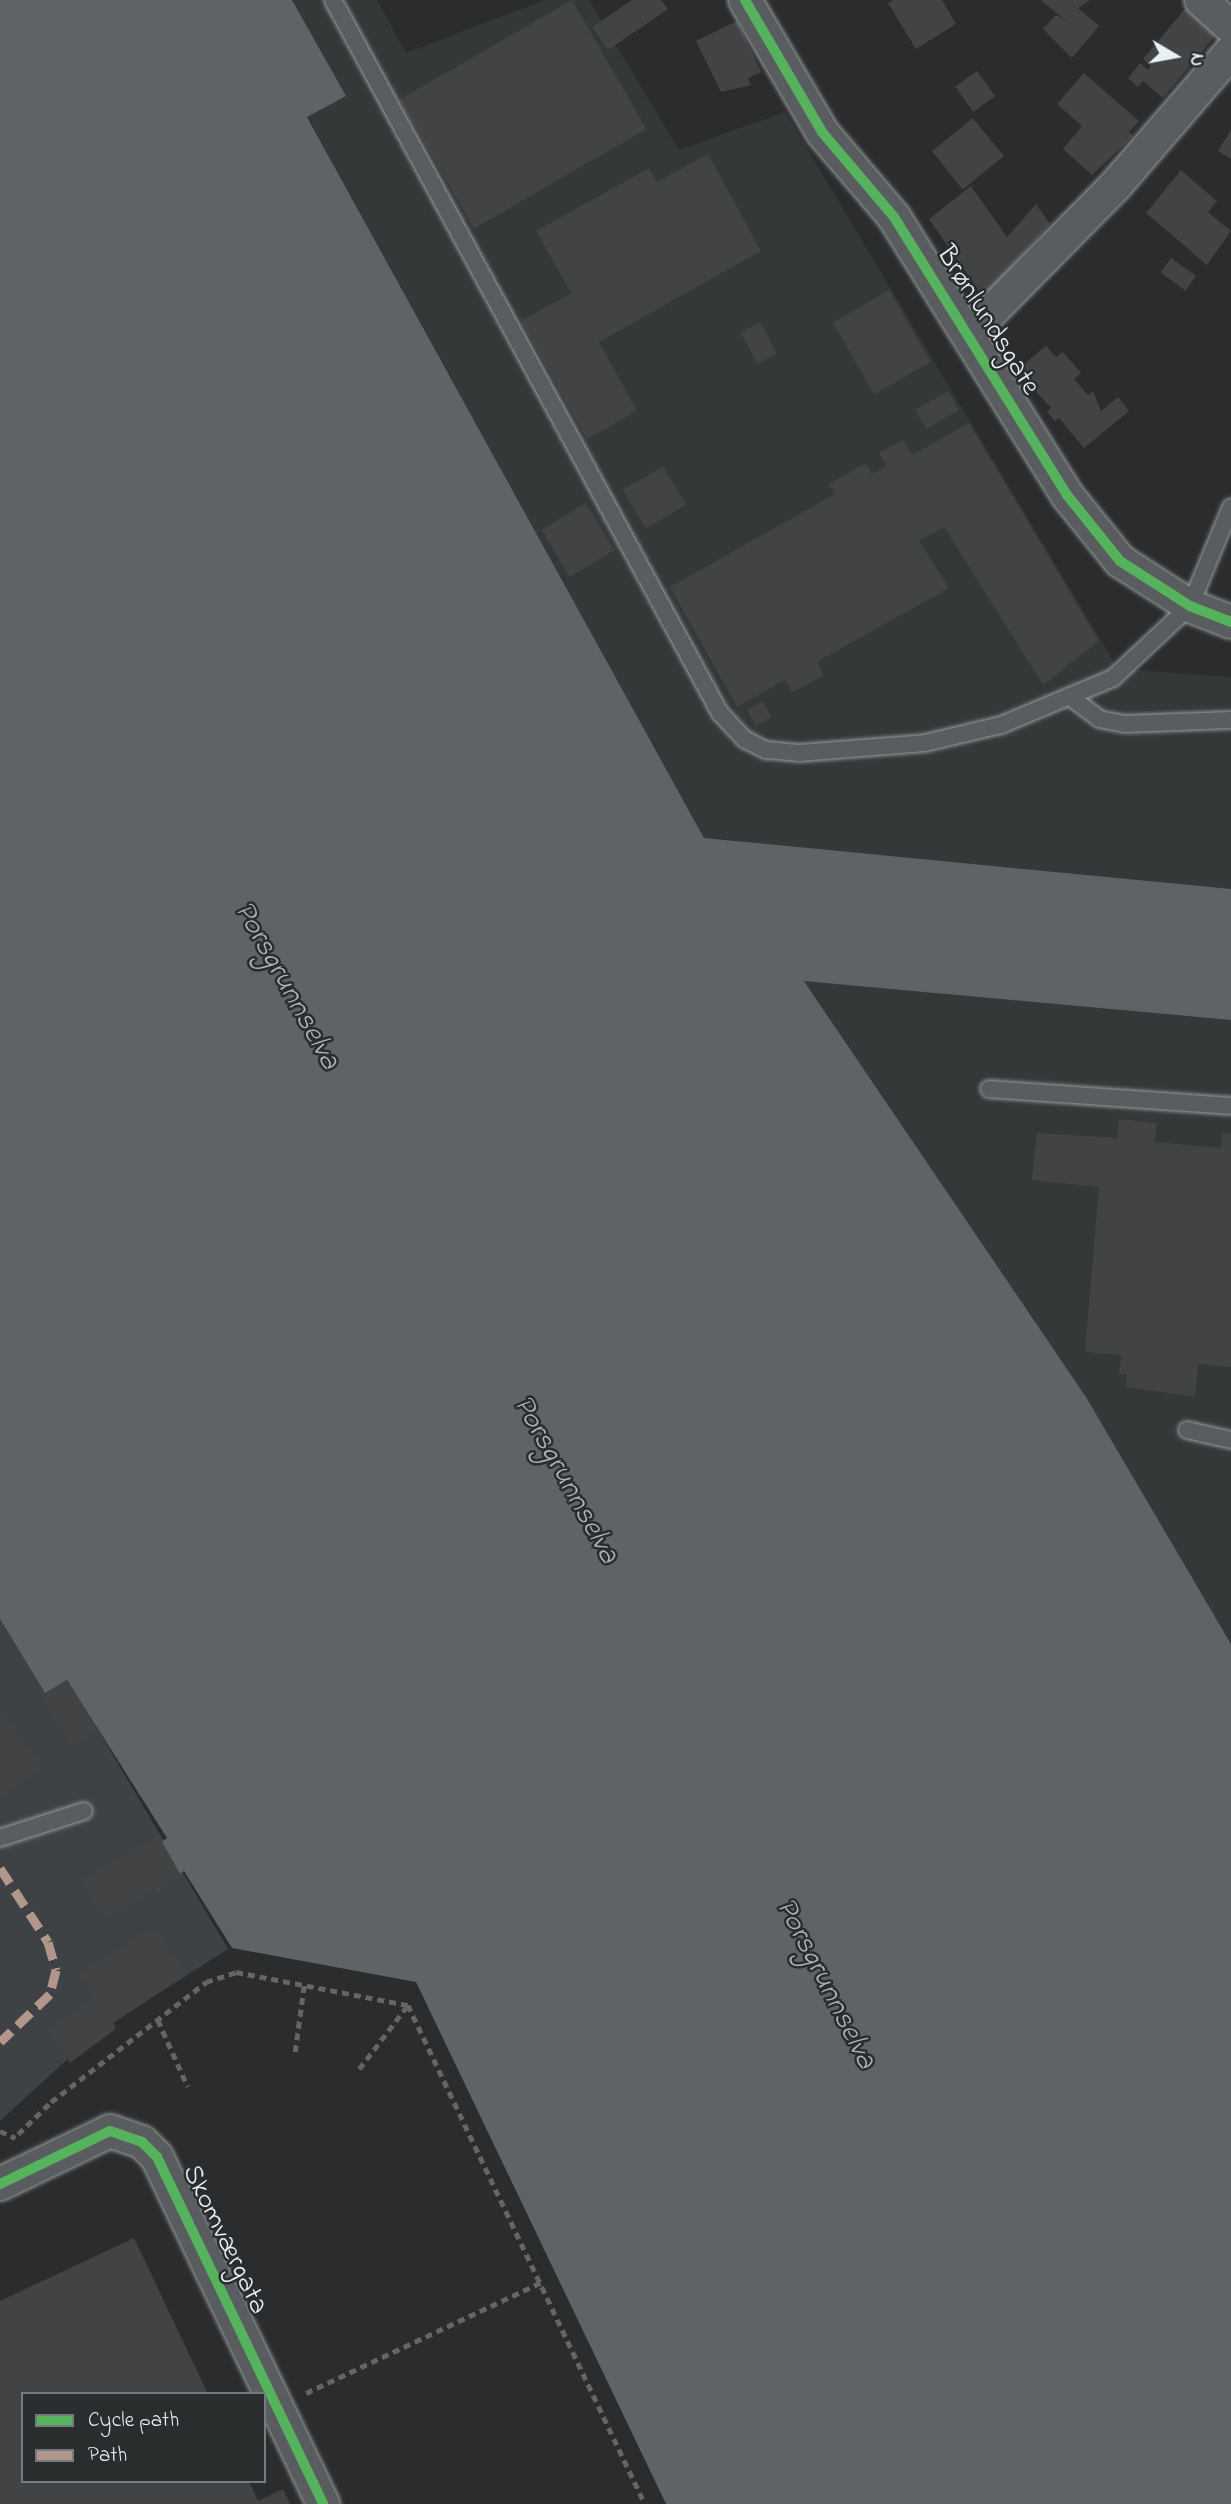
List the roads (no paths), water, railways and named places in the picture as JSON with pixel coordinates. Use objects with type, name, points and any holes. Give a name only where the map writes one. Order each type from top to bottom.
[{"type":"street","name":"Brønlundsgate","points":[[745,0],[822,132],[894,217],[970,333],[1074,504],[1120,561],[1190,606],[1231,622]]},
{"type":"street","points":[[1202,0],[1231,27]]},
{"type":"street","name":"Brønlundsgate","points":[[970,333],[1116,185],[1231,52]]},
{"type":"street","name":"Skomværgata","points":[[0,2184],[110,2131],[142,2143],[157,2157],[323,2504]]},
{"type":"lane","points":[[333,0],[720,713],[744,739],[766,750],[799,753],[925,743],[1001,725],[1113,678],[1190,606],[1231,508]]},
{"type":"lane","points":[[1069,696],[1099,719],[1124,724],[1231,720]]},
{"type":"lane","points":[[989,1089],[1231,1106]]},
{"type":"lane","points":[[1187,1430],[1231,1440]]},
{"type":"lane","points":[[0,1838],[84,1811]]},
{"type":"water","name":"Porsgrunnselva","points":[[0,0],[292,0],[346,96],[307,117],[704,838],[1231,889],[1231,1020],[804,981],[1086,1397],[1231,1644],[1231,2504],[666,2504],[416,1982],[232,1948],[184,1871],[157,1891],[136,1860],[167,1838],[67,1680],[45,1693],[0,1619]]}]
